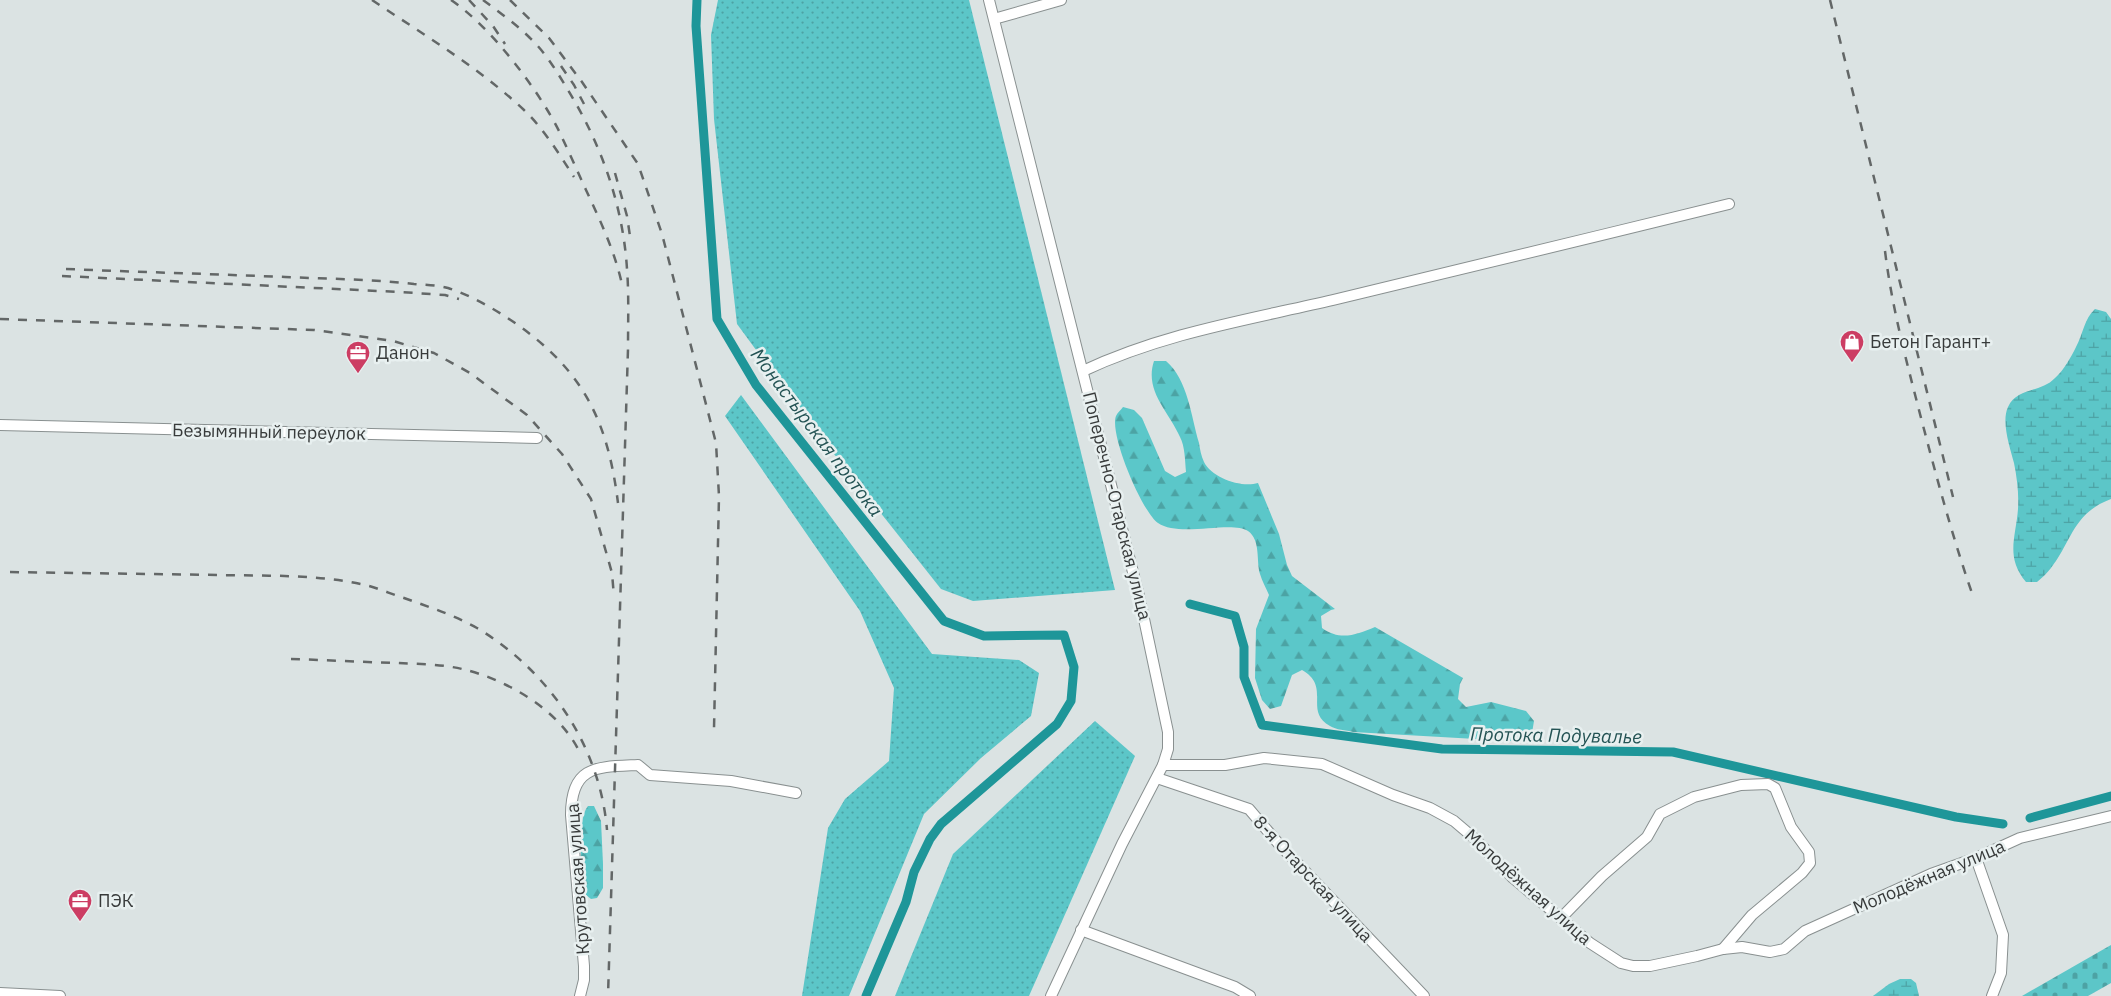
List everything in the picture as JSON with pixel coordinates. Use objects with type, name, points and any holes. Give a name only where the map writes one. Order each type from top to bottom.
[{"type":"street","name":"Поперечно-Отарская улица","points":[[989,0],[1140,600],[1168,732],[1168,750],[1163,765],[1122,844],[1051,996]]},
{"type":"street","points":[[994,19],[1061,0]]},
{"type":"street","points":[[1083,371],[1118,354],[1167,338],[1333,300],[1729,204]]},
{"type":"street","name":"Безымянный переулок","points":[[0,425],[537,438]]},
{"type":"street","name":"Молодёжная улица","points":[[1163,765],[1225,765],[1264,758],[1322,764],[1393,795],[1430,808],[1454,821],[1474,838],[1513,878],[1590,943],[1621,963],[1632,966],[1650,966],[1723,948],[1742,947],[1770,952],[1784,949],[1805,931],[1930,874],[1976,858],[2020,838],[2111,816]]},
{"type":"street","name":"Крутовская улица","points":[[580,996],[584,980],[584,966],[571,815],[572,795],[579,778],[588,771],[602,767],[638,765],[650,775],[730,781],[796,793]]},
{"type":"street","name":"8-я Отарская улица","points":[[1157,778],[1249,809],[1278,843],[1424,996]]},
{"type":"street","points":[[1561,918],[1602,876],[1647,836],[1660,814],[1694,797],[1741,785],[1768,784],[1775,788],[1791,826],[1809,852],[1810,863],[1802,873],[1752,915],[1723,948]]},
{"type":"street","points":[[1976,858],[2004,935],[2001,972],[1992,996]]},
{"type":"street","points":[[1081,930],[1235,987],[1250,996]]},
{"type":"street","points":[[0,993],[60,996]]},
{"type":"green space","points":[[718,0],[969,0],[1115,590],[973,601],[941,589],[811,425],[737,324],[714,119],[711,35]]},
{"type":"green space","points":[[2095,309],[2106,312],[2111,319],[2111,499],[2098,505],[2081,520],[2051,568],[2037,582],[2026,582],[2016,564],[2013,547],[2018,509],[2018,492],[2014,463],[2007,435],[2006,413],[2008,407],[2017,396],[2049,383],[2061,371],[2076,347],[2088,317]]},
{"type":"green space","points":[[1154,361],[1166,361],[1179,378],[1188,399],[1202,457],[1208,468],[1220,477],[1236,483],[1258,483],[1279,534],[1287,565],[1292,576],[1335,609],[1321,616],[1322,628],[1342,636],[1375,627],[1463,678],[1460,684],[1458,699],[1466,707],[1491,702],[1526,711],[1534,721],[1532,733],[1523,740],[1511,741],[1353,732],[1335,728],[1322,720],[1318,713],[1315,684],[1311,677],[1302,670],[1292,675],[1281,706],[1270,709],[1262,700],[1255,678],[1256,629],[1269,595],[1260,574],[1255,540],[1248,531],[1240,528],[1179,529],[1158,523],[1151,516],[1136,489],[1122,455],[1115,425],[1116,416],[1123,407],[1134,410],[1142,418],[1165,471],[1175,477],[1186,472],[1182,441],[1159,401],[1152,382]]},
{"type":"green space","points":[[741,395],[932,654],[1019,660],[1039,673],[1031,716],[981,758],[924,814],[849,996],[802,996],[828,828],[845,799],[889,761],[894,688],[860,611],[725,416]]},
{"type":"green space","points":[[1095,721],[1135,756],[1029,996],[895,996],[953,854]]},
{"type":"green space","points":[[588,806],[594,806],[601,821],[603,864],[603,888],[597,898],[591,899],[586,895],[581,863],[582,823]]},
{"type":"green space","points":[[2111,945],[2111,983],[2088,996],[2022,996]]},
{"type":"green space","points":[[1900,979],[1911,979],[1916,983],[1919,996],[1873,996],[1889,984]]},
{"type":"waterway","name":"Монастырская протока","points":[[697,0],[696,26],[717,319],[756,385],[944,621],[984,636],[1064,635],[1074,667],[1071,701],[1057,724],[941,824],[930,839],[914,872],[906,902],[866,996]]},
{"type":"waterway","name":"Протока Подувалье","points":[[1190,604],[1235,616],[1244,647],[1244,677],[1262,725],[1442,749],[1673,752],[1956,817],[2003,824]]},
{"type":"waterway","name":"Протока Подувалье","points":[[2030,818],[2111,796]]},
{"type":"railway","points":[[372,0],[450,52],[506,94],[538,125],[574,177]]},
{"type":"railway","points":[[451,0],[466,11],[497,42],[526,78],[550,114],[602,226],[612,251],[623,289]]},
{"type":"railway","points":[[469,0],[493,26],[505,44]]},
{"type":"railway","points":[[483,0],[536,44],[568,90],[600,153],[615,198],[625,245],[628,289],[628,349],[608,996]]},
{"type":"railway","points":[[510,0],[549,38],[582,82],[638,164],[662,234],[716,443],[719,496],[714,729]]},
{"type":"railway","points":[[1830,0],[1953,497]]},
{"type":"railway","points":[[561,66],[584,104]]},
{"type":"railway","points":[[615,173],[627,216],[631,243]]},
{"type":"railway","points":[[1885,251],[1895,313],[1926,437],[1958,551],[1973,596]]},
{"type":"railway","points":[[66,269],[382,281],[440,286],[466,295],[518,325],[541,343],[576,381],[600,424],[614,474],[618,503]]},
{"type":"railway","points":[[62,276],[400,292],[445,295],[459,299]]},
{"type":"railway","points":[[0,319],[314,330],[393,341],[434,353],[470,373],[527,415],[562,454],[591,499],[612,573],[614,597]]},
{"type":"railway","points":[[10,572],[310,577],[347,581],[370,586],[450,615],[477,628],[503,646],[527,666],[548,689],[582,741],[594,769],[602,799],[607,830]]},
{"type":"railway","points":[[291,659],[429,664],[454,667],[479,674],[513,689],[545,710],[571,737],[580,753]]},
{"type":"place","name":"Бетон Гарант+","points":[[1852,363]]},
{"type":"place","name":"Данон","points":[[358,374]]},
{"type":"place","name":"ПЭК","points":[[80,922]]}]
